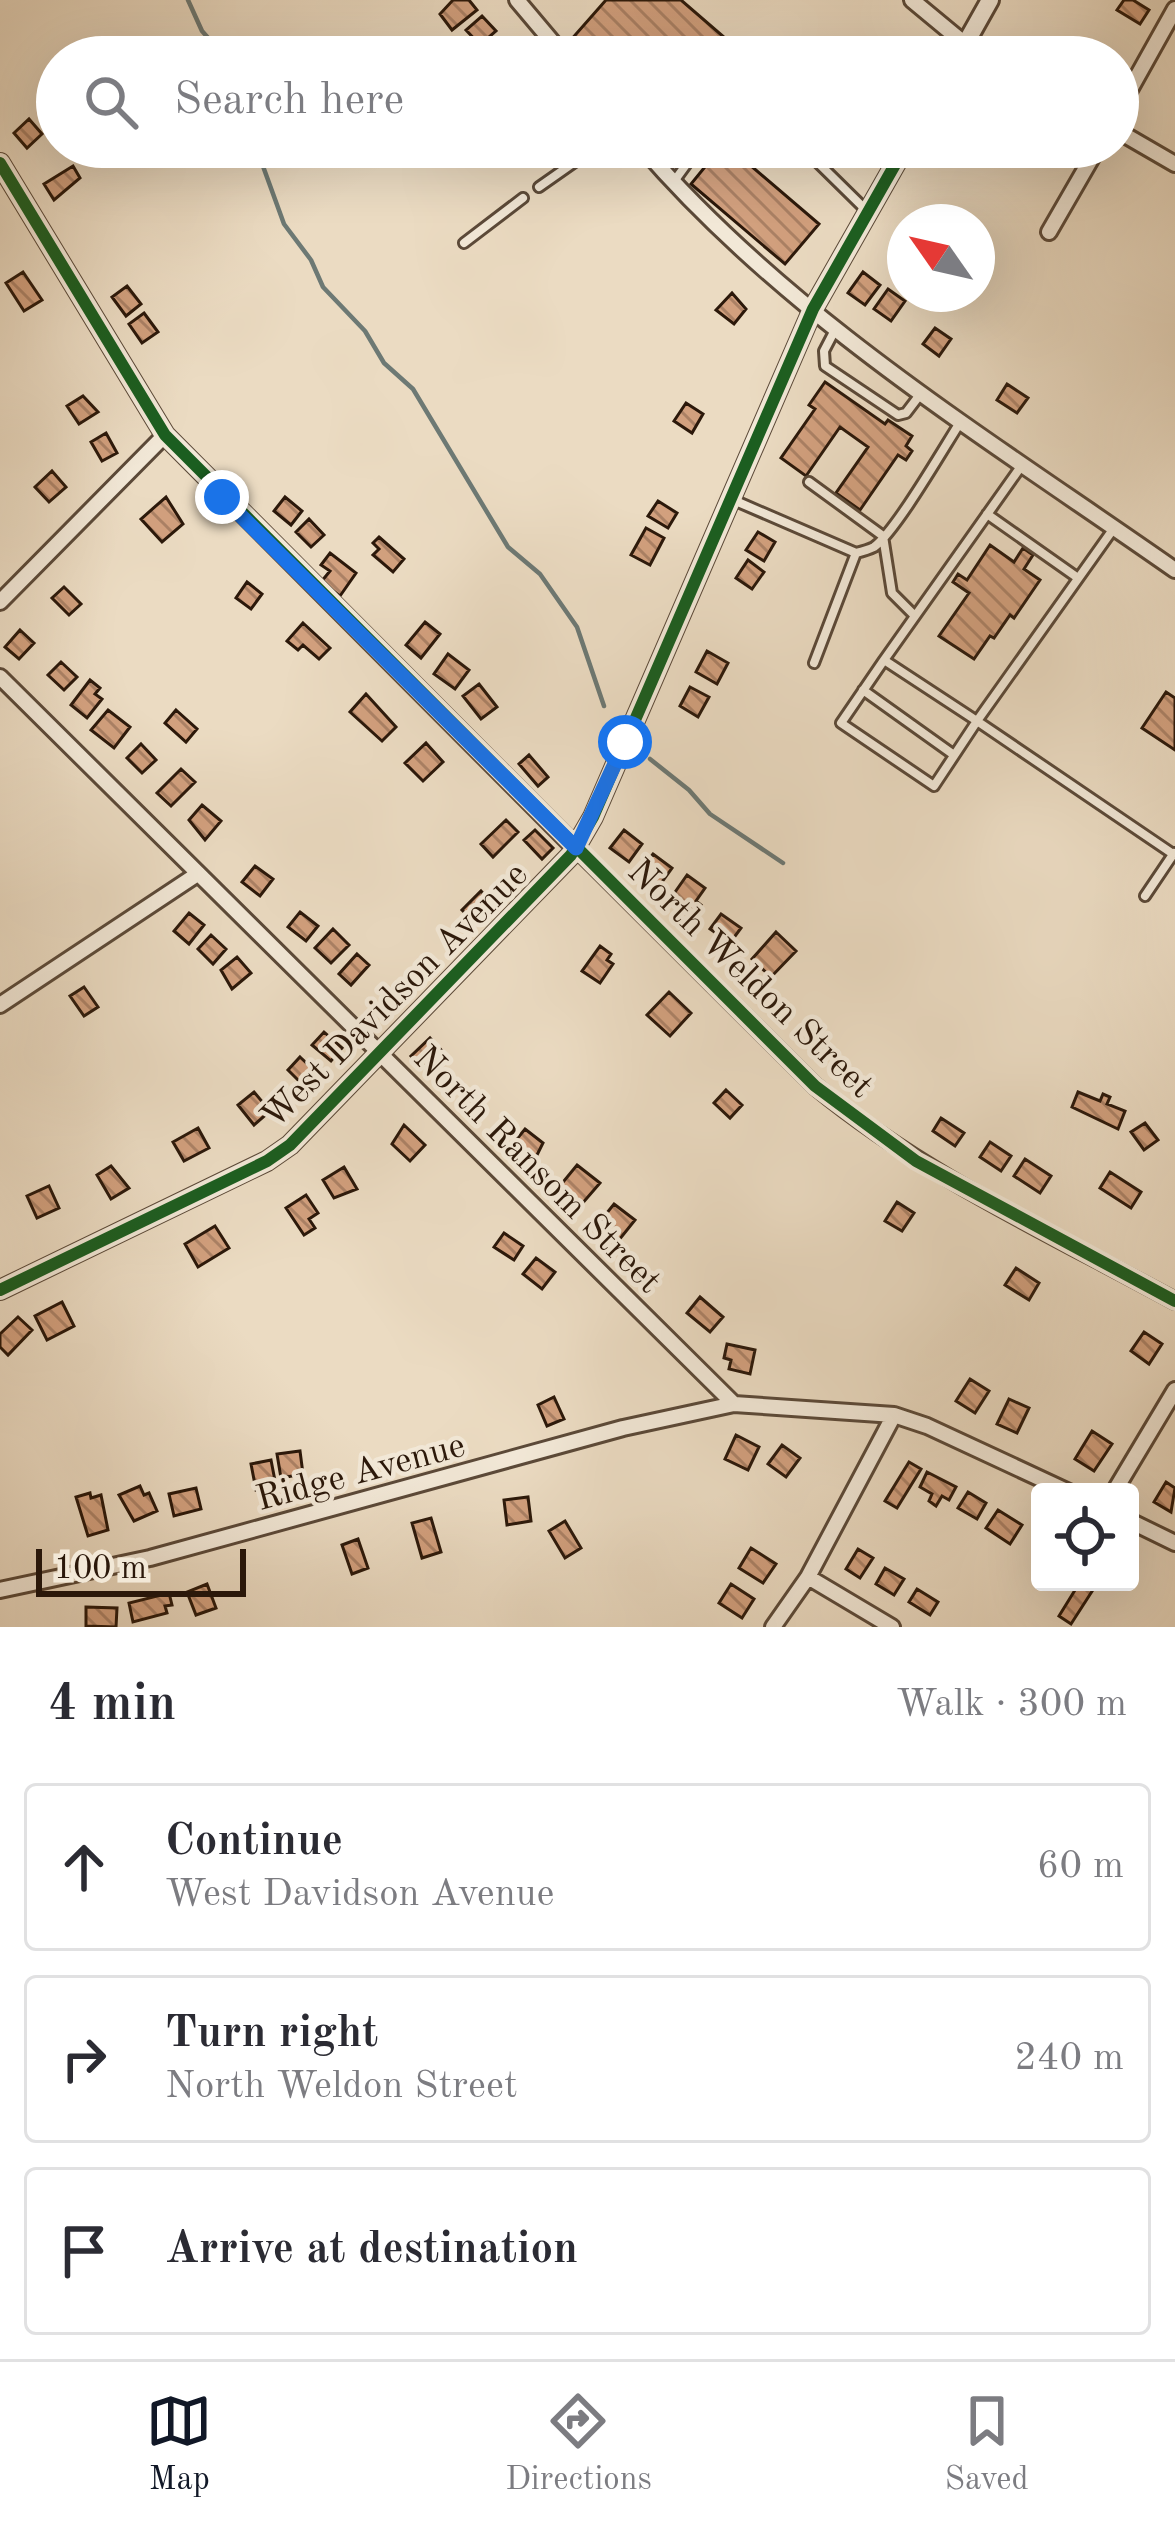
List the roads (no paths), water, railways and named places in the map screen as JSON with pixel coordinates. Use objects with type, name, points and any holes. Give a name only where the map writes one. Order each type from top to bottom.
[{"type":"street","points":[[517,0],[547,36]]},
{"type":"street","points":[[912,0],[948,36]]},
{"type":"street","points":[[970,36],[990,0]]},
{"type":"street","points":[[1139,73],[1175,9]]},
{"type":"street","points":[[1139,143],[1175,164]]},
{"type":"street","name":"North Weldon Street","points":[[0,164],[165,436],[815,1086],[916,1161],[1175,1300]]},
{"type":"street","points":[[661,168],[759,266],[812,309],[961,422],[1175,570]]},
{"type":"street","name":"West Davidson Avenue","points":[[0,1290],[267,1161],[305,1132],[576,848],[812,309],[893,168]]},
{"type":"street","points":[[1049,232],[1086,168]]},
{"type":"street","points":[[0,602],[165,436]]},
{"type":"street","name":"North Ransom Street","points":[[0,677],[734,1404]]},
{"type":"street","points":[[0,1005],[196,875]]},
{"type":"street","points":[[1119,1483],[1175,1390]]},
{"type":"street","points":[[734,1404],[894,1415],[1050,1483]]},
{"type":"street","name":"Ridge Avenue","points":[[0,1590],[172,1552],[623,1428],[734,1404]]},
{"type":"street","points":[[773,1627],[808,1577],[894,1415]]},
{"type":"street","points":[[1139,1525],[1175,1543]]},
{"type":"street","points":[[808,1577],[892,1627]]},
{"type":"lane","points":[[539,188],[567,168]]},
{"type":"lane","points":[[673,182],[683,168]]},
{"type":"lane","points":[[823,168],[868,212]]},
{"type":"lane","points":[[464,243],[523,198]]},
{"type":"lane","points":[[836,327],[824,351],[825,366],[898,415],[906,413],[922,392]]},
{"type":"lane","points":[[730,499],[856,553],[874,547],[883,536],[961,422]]},
{"type":"lane","points":[[1023,464],[841,723],[934,786],[1114,528]]},
{"type":"lane","points":[[809,482],[883,536],[892,593],[915,616]]},
{"type":"lane","points":[[987,514],[1078,578]]},
{"type":"lane","points":[[814,663],[856,553]]},
{"type":"lane","points":[[884,660],[1174,853],[1145,896]]},
{"type":"lane","points":[[863,690],[954,755]]},
{"type":"waterway","points":[[188,0],[206,36]]},
{"type":"waterway","points":[[264,168],[284,224],[311,260],[323,287],[365,331],[384,363],[413,389],[508,547],[540,574],[577,627],[604,706]]},
{"type":"waterway","points":[[650,759],[710,814],[783,863]]}]
